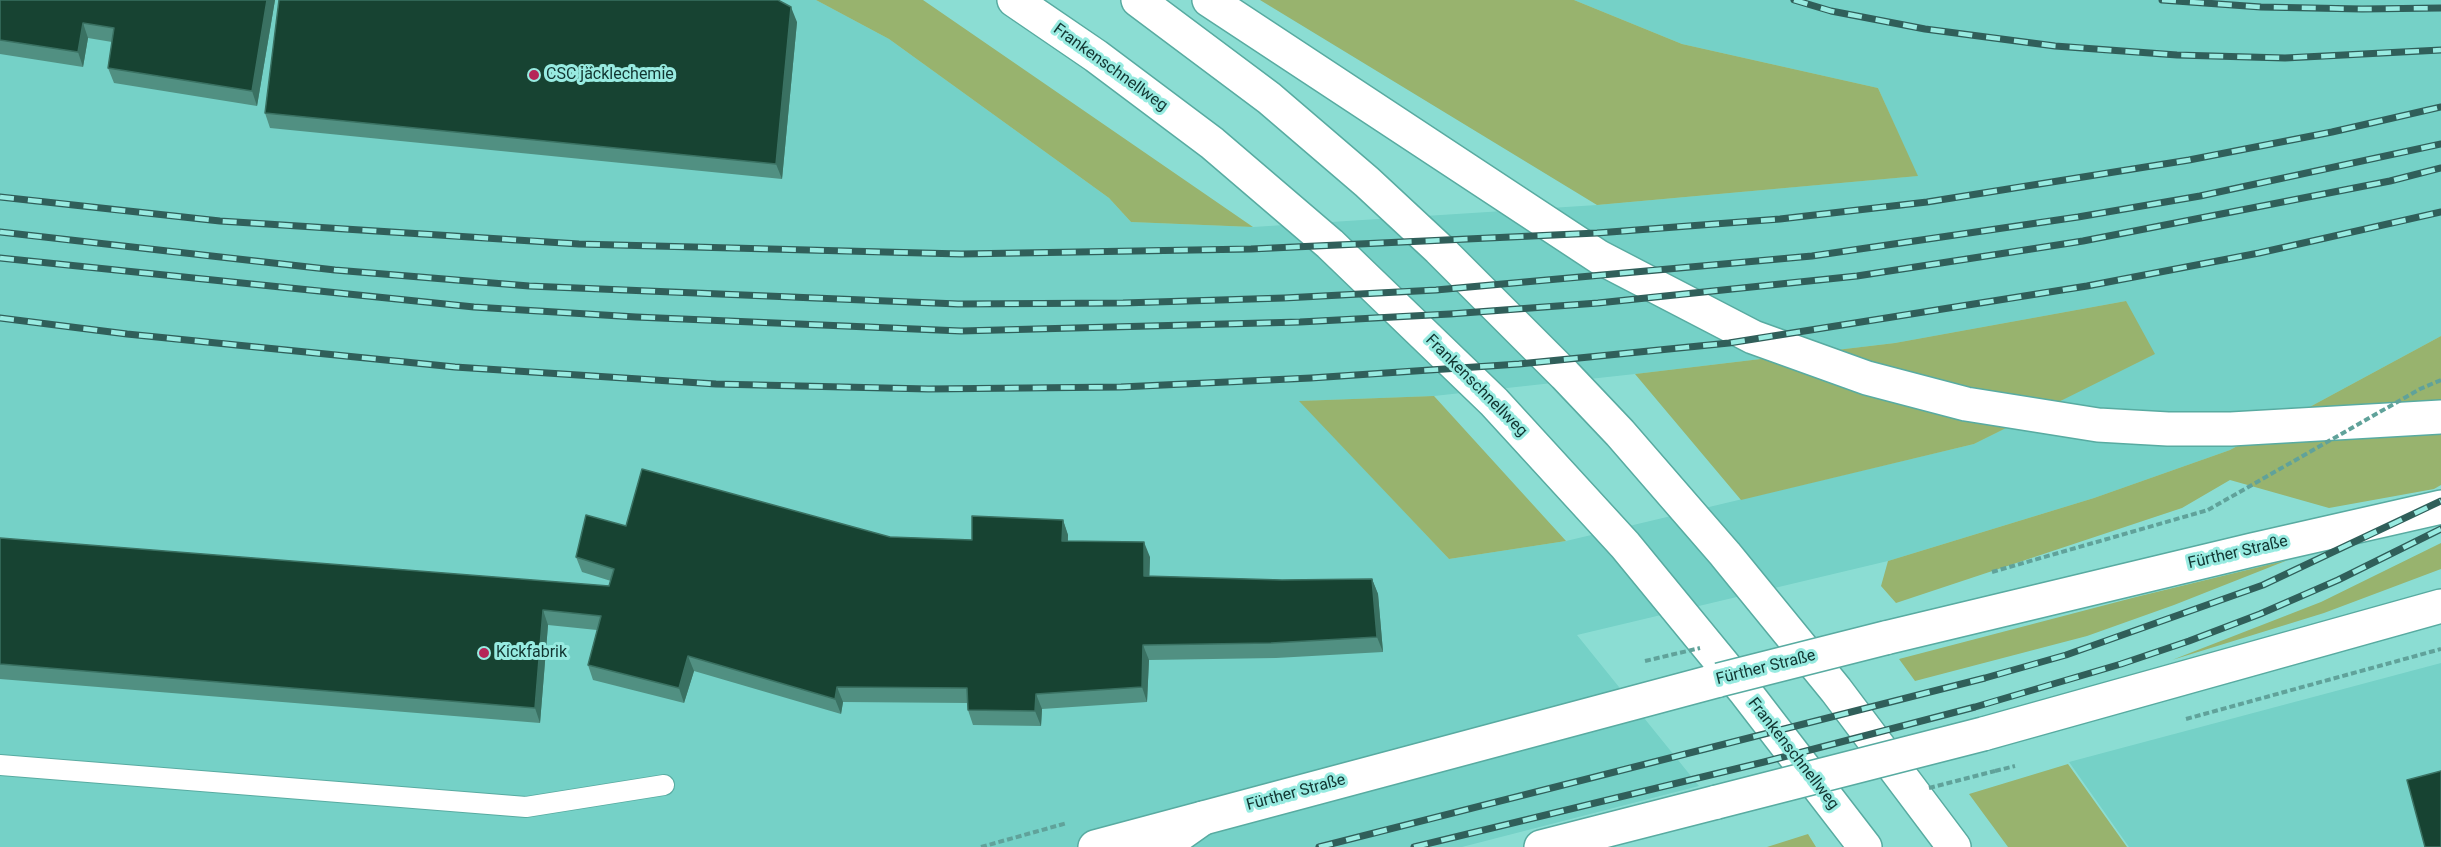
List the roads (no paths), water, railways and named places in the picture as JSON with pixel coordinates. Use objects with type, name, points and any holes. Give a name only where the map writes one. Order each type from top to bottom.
[{"type":"main road","name":"Frankenschnellweg","points":[[1014,0],[1096,56],[1212,143],[1330,244],[1494,402],[1625,545],[1744,690],[1865,847]]},
{"type":"main road","points":[[1138,0],[1269,98],[1367,182],[1454,264],[1565,375],[1627,441],[1725,554],[1836,690],[1954,847]]},
{"type":"main road","points":[[1209,0],[1599,257],[1753,337],[1867,378],[1966,404],[2098,425],[2168,429],[2231,429],[2441,417]]},
{"type":"main road","name":"Fürther Straße","points":[[1095,847],[1885,638],[2441,507]]},
{"type":"main road","points":[[1541,847],[1983,734],[2441,606]]},
{"type":"main road","points":[[1162,847],[1203,818]]},
{"type":"lane","points":[[0,765],[526,807],[664,785]]},
{"type":"railway","points":[[1794,0],[1831,11],[1925,29],[2055,46],[2177,55],[2285,58],[2441,50]]},
{"type":"railway","points":[[2162,0],[2261,7],[2441,8]]},
{"type":"railway","points":[[0,197],[220,221],[579,244],[961,254],[1251,249],[1597,233],[1780,219],[1927,202],[2189,160],[2332,132],[2441,107]]},
{"type":"railway","points":[[0,232],[335,270],[529,286],[958,304],[1123,303],[1284,298],[1436,290],[1812,256],[2078,217],[2200,196],[2441,144]]},
{"type":"railway","points":[[0,258],[474,307],[636,317],[961,331],[1300,322],[1598,303],[1857,276],[2083,241],[2390,181],[2441,168]]},
{"type":"railway","points":[[0,318],[127,334],[455,367],[716,384],[928,389],[1121,387],[1311,378],[1519,364],[1729,343],[2087,286],[2259,253],[2441,212]]},
{"type":"railway","points":[[1319,847],[1985,678],[2066,655],[2263,585],[2441,501]]},
{"type":"railway","points":[[1414,847],[1764,762],[1975,707],[2121,664],[2260,614],[2338,580],[2441,529]]},
{"type":"place","name":"CSC jäcklechemie","points":[[534,75]]},
{"type":"place","name":"Kickfabrik","points":[[484,653]]}]
